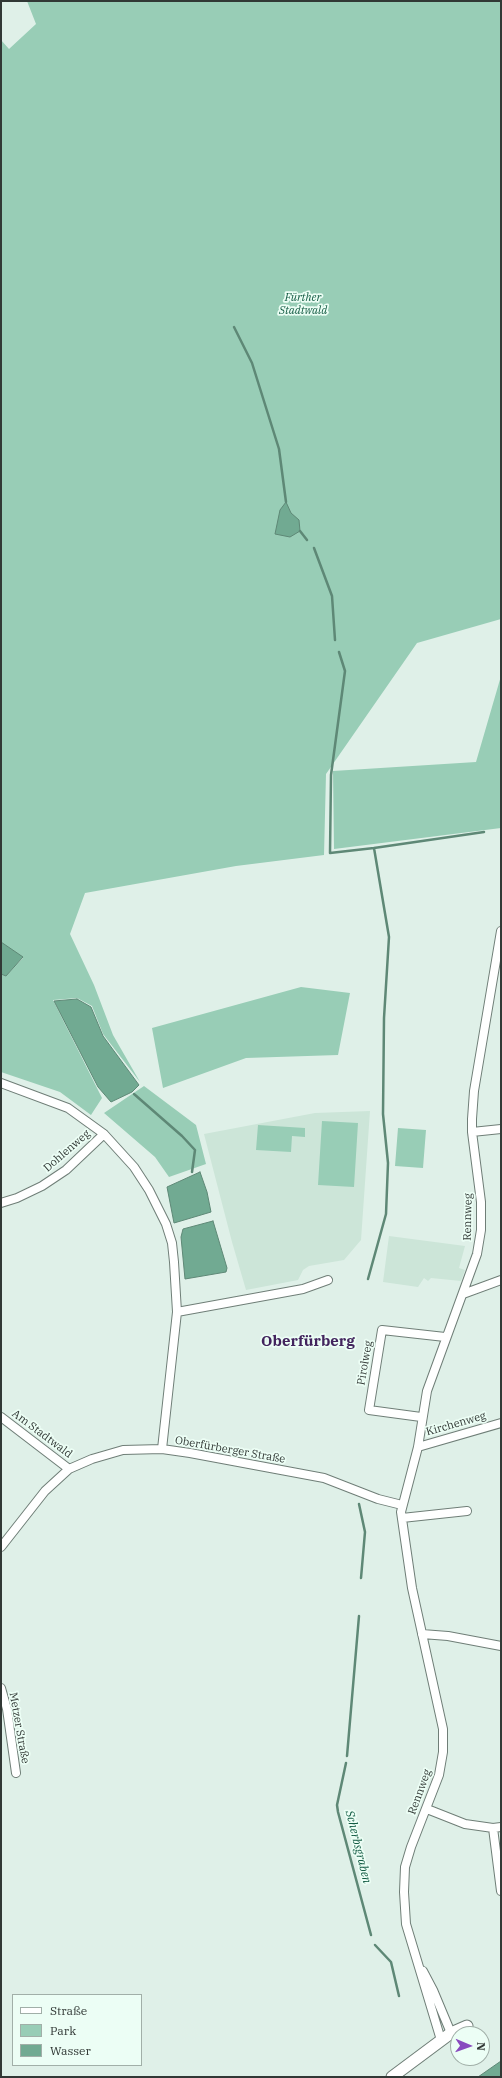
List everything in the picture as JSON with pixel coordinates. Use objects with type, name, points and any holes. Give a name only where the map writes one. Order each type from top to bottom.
[{"type":"street","name":"Rennweg","points":[[441,2040],[406,1924],[404,1892],[405,1867],[411,1847],[439,1775],[443,1752],[443,1729],[412,1588],[402,1518],[402,1505],[418,1446],[421,1417],[427,1391],[445,1337],[463,1294],[477,1254],[481,1230],[481,1202],[472,1132],[474,1091],[501,931]]},
{"type":"street","name":"Oberfürberger Straße","points":[[1,1084],[68,1108],[104,1134],[117,1146],[134,1167],[149,1190],[166,1224],[172,1244],[177,1312],[162,1449],[324,1478],[378,1499],[402,1505]]},
{"type":"street","points":[[472,1132],[501,1129]]},
{"type":"street","name":"Dohlenweg","points":[[1,1203],[42,1186],[66,1170],[104,1134]]},
{"type":"street","points":[[177,1312],[303,1289],[328,1280]]},
{"type":"street","points":[[463,1294],[501,1280]]},
{"type":"street","name":"Pirolweg","points":[[421,1417],[369,1410],[382,1330],[445,1337]]},
{"type":"street","name":"Am Stadtwald","points":[[1,1417],[69,1469]]},
{"type":"street","name":"Kirchenweg","points":[[418,1446],[501,1423]]},
{"type":"street","points":[[1,1547],[45,1491],[69,1469],[92,1459],[123,1450],[162,1449]]},
{"type":"street","points":[[402,1518],[467,1511]]},
{"type":"street","points":[[422,1634],[448,1636],[501,1646]]},
{"type":"street","name":"Metzer Straße","points":[[1,1688],[7,1709],[16,1773]]},
{"type":"street","points":[[427,1809],[466,1824],[497,1827],[501,1891]]},
{"type":"street","name":"Rennweg","points":[[415,1955],[433,1990],[450,2033]]},
{"type":"street","points":[[392,2077],[450,2033]]},
{"type":"shaded area","points":[[370,1111],[361,1240],[344,1260],[309,1266],[303,1270],[298,1280],[246,1290],[204,1134],[315,1113]]},
{"type":"shaded area","points":[[389,1236],[465,1246],[459,1268],[465,1270],[461,1281],[431,1278],[428,1281],[424,1278],[418,1287],[383,1282]]},
{"type":"green space","name":"Fürther Stadtwald","points":[[27,1],[501,1],[501,619],[417,643],[326,774],[324,855],[236,866],[85,893],[70,934],[94,985],[113,1035],[140,1082],[103,1034],[92,1006],[77,998],[53,1000],[102,1098],[91,1115],[60,1092],[1,1072],[1,974],[6,976],[23,958],[1,942],[1,40],[9,49],[36,24]]},
{"type":"green space","points":[[501,676],[501,828],[334,849],[333,771],[476,762]]},
{"type":"green space","points":[[301,987],[350,993],[338,1055],[246,1058],[163,1088],[152,1028]]},
{"type":"green space","points":[[144,1086],[196,1125],[206,1164],[169,1177],[155,1157],[104,1113]]},
{"type":"green space","points":[[322,1121],[358,1123],[354,1187],[318,1185]]},
{"type":"green space","points":[[258,1125],[305,1128],[305,1137],[292,1136],[291,1152],[256,1150]]},
{"type":"green space","points":[[398,1128],[426,1130],[423,1168],[395,1166]]},
{"type":"water","points":[[286,502],[291,513],[299,520],[300,531],[290,537],[275,534],[280,510]]},
{"type":"water","points":[[1,942],[23,957],[6,976],[1,974]]},
{"type":"water","points":[[77,999],[91,1007],[103,1036],[139,1085],[132,1092],[111,1102],[98,1087],[54,1001]]},
{"type":"water","points":[[200,1172],[207,1192],[211,1212],[174,1223],[167,1187]]},
{"type":"water","points":[[213,1221],[227,1268],[226,1272],[185,1279],[181,1237],[183,1229]]},
{"type":"water","points":[[501,2061],[501,2077],[478,2077]]},
{"type":"waterway","points":[[234,327],[252,363],[279,449],[286,502]]},
{"type":"waterway","points":[[300,531],[307,540]]},
{"type":"waterway","points":[[314,548],[332,596],[335,640]]},
{"type":"waterway","points":[[339,652],[345,671],[331,775],[330,853],[374,848],[389,937],[384,1018],[383,1114],[388,1163],[386,1214],[368,1279]]},
{"type":"waterway","points":[[374,848],[484,832]]},
{"type":"waterway","points":[[134,1094],[182,1136],[195,1150],[192,1172]]},
{"type":"waterway","points":[[359,1504],[365,1532],[361,1578]]},
{"type":"waterway","name":"Scherbsgraben","points":[[347,1756],[359,1616]]},
{"type":"waterway","name":"Scherbsgraben","points":[[346,1763],[337,1805],[338,1812],[371,1935]]},
{"type":"waterway","name":"Scherbsgraben","points":[[375,1945],[391,1962],[399,1996]]},
{"type":"district","name":"Oberfürberg","points":[[308,1342]]}]
